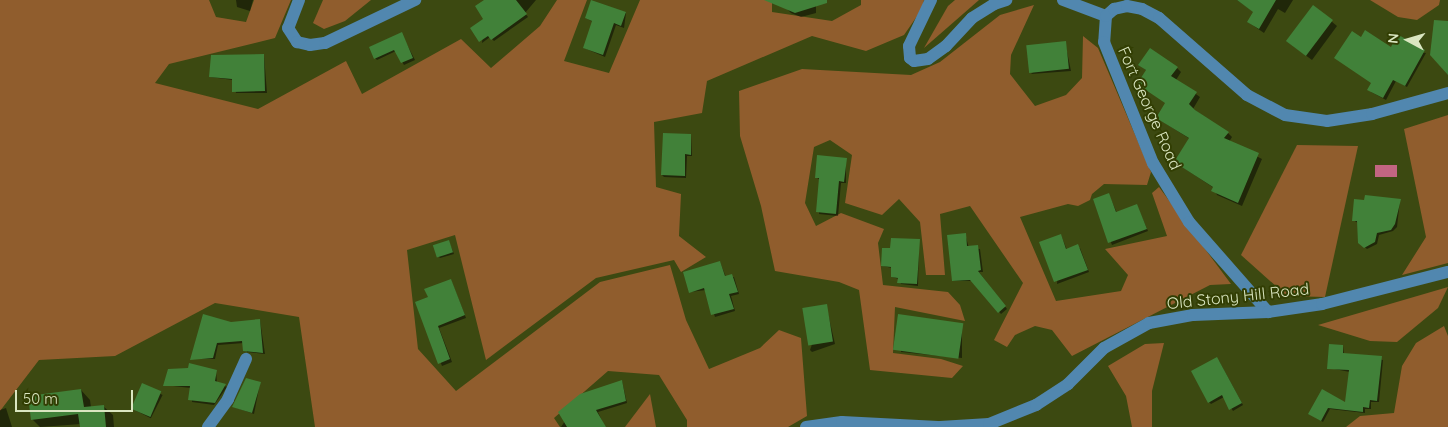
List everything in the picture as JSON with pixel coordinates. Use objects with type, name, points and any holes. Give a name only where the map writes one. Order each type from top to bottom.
[{"type":"street","points":[[299,0],[288,28],[297,42],[310,45],[324,43],[415,0]]},
{"type":"street","points":[[931,0],[909,46],[910,58],[914,61],[928,59],[946,46],[972,18],[994,4],[1006,0]]},
{"type":"street","points":[[1063,0],[1106,16],[1114,9],[1126,6],[1142,9],[1159,18],[1247,95],[1285,115],[1327,121],[1372,114],[1448,92]]},
{"type":"street","name":"Fort George Road","points":[[1106,16],[1104,42],[1153,163],[1189,222],[1268,312]]},
{"type":"street","name":"Old Stony Hill Road","points":[[806,427],[842,422],[939,427],[989,424],[1036,405],[1068,384],[1104,348],[1149,323],[1193,315],[1268,312],[1322,304],[1448,272]]},
{"type":"street","points":[[208,427],[228,399],[246,359]]},
{"type":"shaded area","points":[[0,0],[209,0],[216,17],[246,22],[254,0],[291,0],[275,38],[169,64],[155,83],[258,109],[346,61],[362,94],[461,39],[491,68],[540,26],[557,0],[587,0],[564,61],[609,73],[640,0],[772,0],[772,12],[832,21],[861,5],[861,0],[924,0],[922,9],[904,35],[866,51],[812,36],[707,81],[702,113],[654,122],[656,187],[681,194],[679,236],[706,257],[681,272],[674,260],[596,278],[486,360],[455,235],[407,250],[418,349],[456,391],[600,282],[670,265],[686,320],[709,369],[760,348],[779,330],[801,338],[807,416],[788,427],[687,427],[687,420],[659,375],[608,371],[554,418],[560,427],[315,427],[299,317],[215,303],[115,356],[39,360],[0,411]]},
{"type":"shaded area","points":[[323,0],[371,0],[345,21],[324,29],[313,23]]},
{"type":"shaded area","points":[[955,0],[979,0],[924,48],[948,6]]},
{"type":"shaded area","points":[[1370,0],[1440,0],[1439,5],[1417,20],[1398,17]]},
{"type":"shaded area","points":[[1034,5],[1011,55],[1010,74],[1035,106],[1066,95],[1082,78],[1083,36],[1098,48],[1151,172],[1147,185],[1104,184],[1092,194],[1090,200],[1078,206],[1068,204],[1020,217],[1056,301],[1121,291],[1128,275],[1105,249],[1167,236],[1152,193],[1159,187],[1231,284],[1210,285],[1072,356],[1052,330],[1035,326],[1015,335],[1007,347],[994,340],[1023,283],[970,206],[940,214],[945,275],[926,275],[920,222],[899,199],[882,215],[845,203],[852,155],[830,140],[814,147],[805,203],[816,226],[841,213],[884,229],[878,243],[883,285],[948,292],[960,305],[965,321],[895,307],[893,353],[941,359],[963,366],[952,378],[870,370],[859,290],[839,282],[775,271],[761,206],[740,136],[739,91],[802,69],[911,75],[940,62],[1000,15]]},
{"type":"shaded area","points":[[1448,115],[1448,263],[1402,275],[1426,237],[1404,129]]},
{"type":"shaded area","points":[[1297,145],[1358,146],[1325,297],[1287,296],[1241,255]]},
{"type":"shaded area","points":[[1375,165],[1397,165],[1397,177],[1375,177]]},
{"type":"shaded area","points":[[1448,287],[1438,308],[1397,342],[1370,341],[1318,325]]},
{"type":"shaded area","points":[[1444,326],[1448,336],[1448,427],[1346,427],[1360,416],[1394,413],[1402,366],[1416,343]]},
{"type":"shaded area","points":[[1164,343],[1152,391],[1152,427],[1132,427],[1126,396],[1108,366],[1145,344]]},
{"type":"shaded area","points":[[650,394],[656,427],[625,427]]},
{"type":"building","points":[[484,0],[516,0],[527,14],[491,40],[488,36],[479,42],[470,28],[483,19],[475,6]]},
{"type":"building","points":[[591,0],[626,12],[621,26],[614,23],[603,55],[583,48],[592,21],[585,18]]},
{"type":"building","points":[[764,0],[827,0],[827,3],[795,13]]},
{"type":"building","points":[[1237,0],[1276,0],[1259,29],[1247,22],[1253,12]]},
{"type":"building","points":[[1313,5],[1333,20],[1306,56],[1286,41]]},
{"type":"building","points":[[1434,20],[1448,21],[1448,75],[1430,55]]},
{"type":"building","points":[[1365,30],[1391,47],[1397,34],[1425,50],[1405,86],[1393,80],[1383,98],[1367,90],[1371,83],[1334,58],[1352,31],[1361,37]]},
{"type":"building","points":[[402,32],[413,58],[401,63],[394,50],[374,59],[369,47]]},
{"type":"building","points":[[1066,41],[1069,69],[1029,73],[1026,45]]},
{"type":"building","points":[[1150,48],[1178,67],[1171,76],[1197,92],[1189,104],[1229,132],[1224,138],[1259,153],[1238,203],[1211,191],[1213,187],[1174,162],[1189,138],[1156,118],[1165,103],[1137,84],[1146,70],[1138,65]]},
{"type":"building","points":[[264,54],[265,91],[232,92],[232,79],[209,77],[211,55]]},
{"type":"building","points":[[663,133],[691,134],[691,155],[685,154],[685,176],[661,175]]},
{"type":"building","points":[[817,155],[847,158],[844,182],[839,181],[836,214],[816,212],[819,178],[815,178]]},
{"type":"building","points":[[1109,193],[1116,212],[1137,204],[1147,229],[1108,243],[1093,199]]},
{"type":"building","points":[[1365,195],[1401,199],[1395,224],[1391,230],[1377,233],[1375,242],[1364,248],[1358,243],[1357,221],[1352,221],[1354,199],[1364,200]]},
{"type":"building","points":[[966,233],[967,246],[978,245],[981,270],[978,271],[1006,306],[998,313],[970,280],[952,281],[947,235]]},
{"type":"building","points":[[1061,234],[1066,249],[1078,244],[1088,270],[1054,282],[1039,242]]},
{"type":"building","points":[[891,238],[920,239],[917,284],[897,283],[898,278],[891,277],[891,267],[881,266],[882,248],[890,248]]},
{"type":"building","points":[[449,240],[453,252],[437,258],[433,245]]},
{"type":"building","points":[[720,261],[725,276],[732,274],[738,292],[729,294],[734,309],[711,315],[704,288],[689,293],[683,272]]},
{"type":"building","points":[[451,279],[465,315],[438,326],[450,359],[438,364],[415,302],[428,297],[424,289]]},
{"type":"building","points":[[827,304],[833,342],[808,345],[802,308]]},
{"type":"building","points":[[203,314],[231,322],[260,319],[263,353],[243,351],[242,341],[217,343],[213,358],[190,360]]},
{"type":"building","points":[[898,314],[963,323],[958,359],[893,350]]},
{"type":"building","points":[[1329,344],[1343,345],[1343,353],[1382,356],[1377,401],[1370,400],[1369,408],[1363,407],[1363,412],[1328,408],[1321,421],[1308,414],[1322,389],[1345,402],[1349,370],[1327,369]]},
{"type":"building","points":[[1217,357],[1242,403],[1229,410],[1222,395],[1208,403],[1191,371]]},
{"type":"building","points":[[189,363],[217,370],[215,381],[226,384],[215,403],[188,400],[190,386],[163,386],[168,369],[188,368]]},
{"type":"building","points":[[246,378],[261,382],[252,413],[232,407]]},
{"type":"building","points":[[622,380],[626,401],[596,410],[606,427],[567,427],[558,412],[580,394]]},
{"type":"building","points":[[142,383],[161,391],[150,417],[131,409]]},
{"type":"building","points":[[81,389],[84,407],[104,405],[106,427],[80,427],[78,414],[31,420],[28,396]]}]
